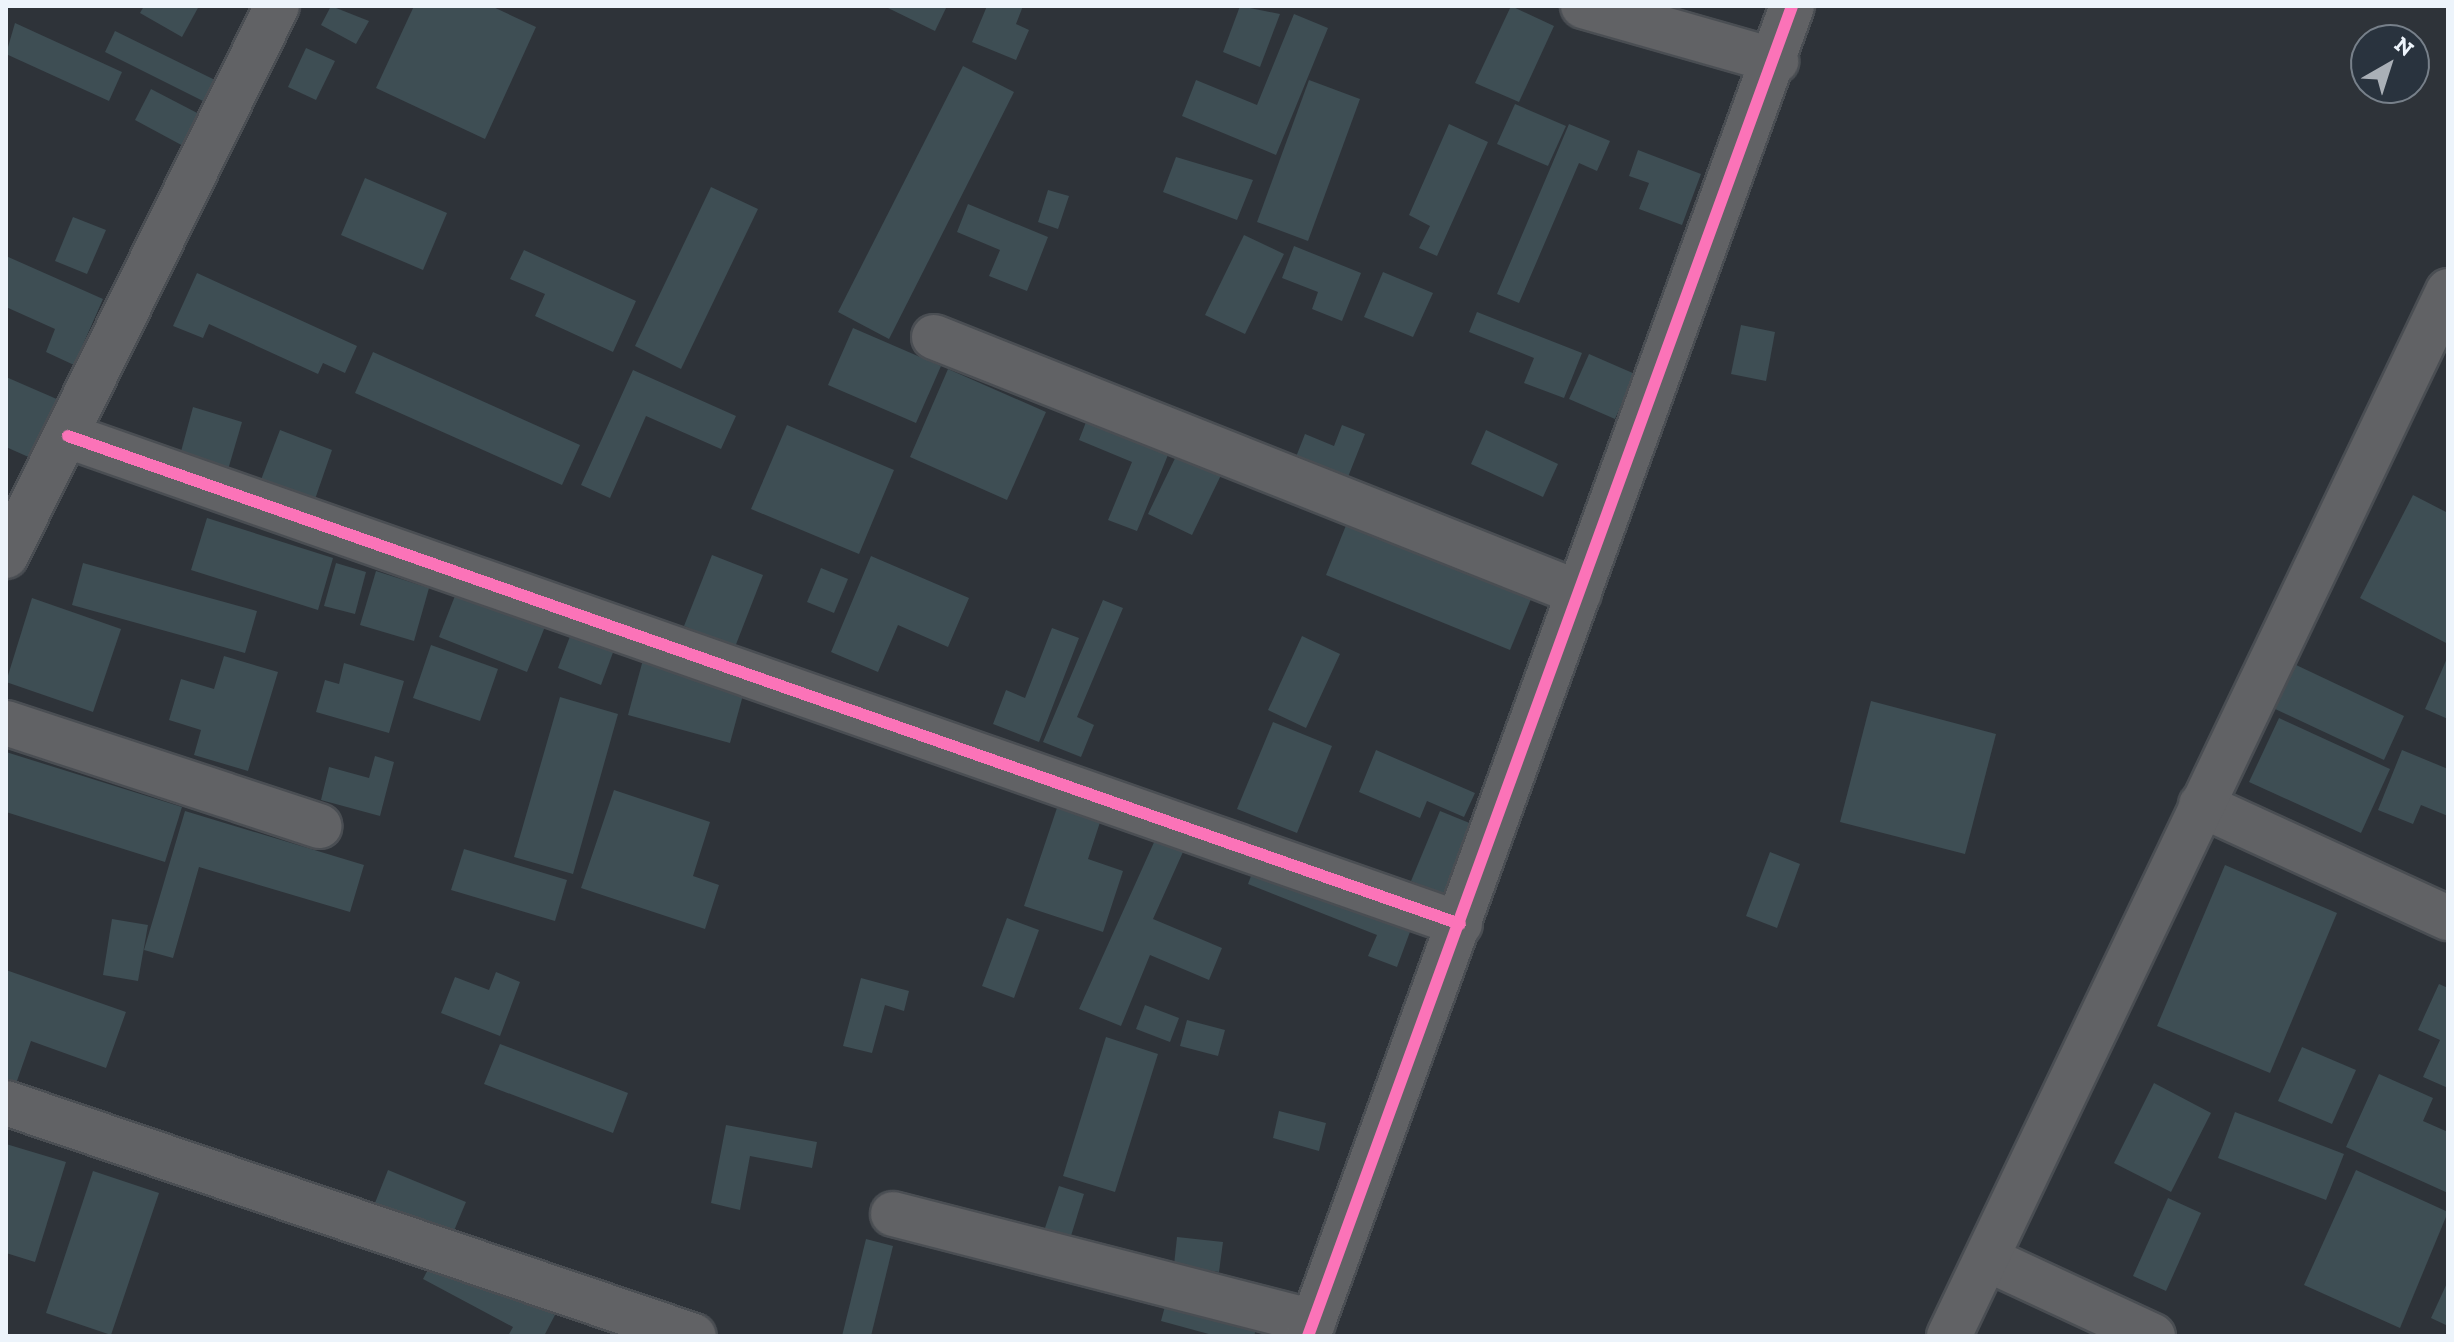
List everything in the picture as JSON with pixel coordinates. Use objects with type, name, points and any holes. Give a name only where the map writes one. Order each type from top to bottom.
[{"type":"street","points":[[6,556],[68,436],[277,6]]},
{"type":"street","points":[[1583,6],[1776,61]]},
{"type":"street","points":[[893,1214],[1310,1329],[1776,61],[1792,6]]},
{"type":"street","points":[[1949,1336],[2201,805],[2432,373],[2448,291]]},
{"type":"street","points":[[934,337],[1579,593]]},
{"type":"street","points":[[68,436],[1460,924]]},
{"type":"street","points":[[6,723],[319,826]]},
{"type":"street","points":[[2201,805],[2448,918]]},
{"type":"street","points":[[6,1103],[694,1336]]},
{"type":"street","points":[[1987,1259],[2153,1336]]},
{"type":"building","points":[[144,6],[199,6],[182,37],[140,13]]},
{"type":"building","points":[[331,6],[369,21],[356,44],[321,25]]},
{"type":"building","points":[[414,6],[491,6],[536,27],[485,139],[376,88]]},
{"type":"building","points":[[884,6],[947,6],[935,31]]},
{"type":"building","points":[[987,6],[1023,6],[1016,24],[1029,30],[1016,60],[972,42]]},
{"type":"building","points":[[1240,6],[1280,14],[1260,67],[1223,52]]},
{"type":"building","points":[[1511,6],[1554,26],[1519,102],[1475,83]]},
{"type":"building","points":[[1294,14],[1328,28],[1276,155],[1182,116],[1196,80],[1257,105]]},
{"type":"building","points":[[15,23],[122,72],[109,101],[6,54]]},
{"type":"building","points":[[115,31],[215,80],[205,102],[105,52]]},
{"type":"building","points":[[306,48],[335,61],[316,100],[288,87]]},
{"type":"building","points":[[963,66],[1014,92],[889,339],[838,312]]},
{"type":"building","points":[[1309,80],[1360,99],[1308,241],[1257,222]]},
{"type":"building","points":[[151,89],[203,116],[187,148],[135,120]]},
{"type":"building","points":[[1515,104],[1566,126],[1548,166],[1497,144]]},
{"type":"building","points":[[1449,124],[1488,142],[1437,256],[1419,248],[1430,226],[1409,215]]},
{"type":"building","points":[[1569,124],[1610,141],[1597,171],[1579,163],[1519,303],[1497,294]]},
{"type":"building","points":[[1638,150],[1701,174],[1682,225],[1639,209],[1649,183],[1629,176]]},
{"type":"building","points":[[1176,157],[1253,180],[1237,220],[1163,192]]},
{"type":"building","points":[[365,178],[447,213],[423,270],[341,235]]},
{"type":"building","points":[[711,187],[758,209],[681,369],[635,346]]},
{"type":"building","points":[[1048,190],[1069,196],[1058,229],[1038,222]]},
{"type":"building","points":[[968,204],[1048,237],[1027,291],[989,276],[1000,250],[957,232]]},
{"type":"building","points":[[73,217],[106,230],[87,274],[55,261]]},
{"type":"building","points":[[1244,235],[1284,254],[1245,334],[1205,315]]},
{"type":"building","points":[[1294,246],[1361,273],[1342,321],[1312,309],[1318,292],[1282,278]]},
{"type":"building","points":[[524,250],[636,301],[613,352],[535,316],[545,294],[510,279]]},
{"type":"building","points":[[6,256],[103,299],[74,365],[46,352],[55,329],[6,307]]},
{"type":"building","points":[[1383,272],[1433,293],[1413,337],[1364,317]]},
{"type":"building","points":[[197,273],[357,346],[345,373],[323,363],[318,374],[209,324],[203,338],[173,326]]},
{"type":"building","points":[[1477,312],[1582,353],[1564,398],[1524,383],[1534,358],[1469,332]]},
{"type":"building","points":[[1741,325],[1775,332],[1766,381],[1731,374]]},
{"type":"building","points":[[853,328],[941,366],[916,423],[828,385]]},
{"type":"building","points":[[373,352],[580,445],[562,485],[355,393]]},
{"type":"building","points":[[1589,354],[1635,374],[1615,419],[1569,399]]},
{"type":"building","points":[[948,369],[1046,412],[1007,500],[910,457]]},
{"type":"building","points":[[633,370],[736,416],[721,449],[646,416],[610,498],[581,485]]},
{"type":"building","points":[[6,377],[59,400],[33,459],[6,447]]},
{"type":"building","points":[[193,407],[242,422],[227,473],[179,459]]},
{"type":"building","points":[[1088,417],[1170,450],[1137,531],[1108,520],[1132,462],[1079,440]]},
{"type":"building","points":[[787,425],[894,470],[859,554],[751,509]]},
{"type":"building","points":[[1342,425],[1365,434],[1346,482],[1294,462],[1305,434],[1334,446]]},
{"type":"building","points":[[280,430],[332,450],[313,505],[259,485]]},
{"type":"building","points":[[1486,430],[1558,464],[1543,497],[1471,464]]},
{"type":"building","points":[[1180,448],[1224,469],[1192,535],[1148,514]]},
{"type":"building","points":[[2413,495],[2448,513],[2448,644],[2360,598]]},
{"type":"building","points":[[207,518],[333,558],[318,610],[191,570]]},
{"type":"building","points":[[1349,518],[1533,594],[1510,650],[1326,575]]},
{"type":"building","points":[[712,555],[763,575],[735,647],[684,626]]},
{"type":"building","points":[[871,556],[969,598],[948,647],[898,625],[878,672],[831,652]]},
{"type":"building","points":[[83,563],[257,611],[245,653],[72,605]]},
{"type":"building","points":[[336,563],[366,572],[355,614],[324,606]]},
{"type":"building","points":[[821,568],[848,579],[834,613],[807,602]]},
{"type":"building","points":[[376,571],[429,588],[414,641],[360,625]]},
{"type":"building","points":[[458,588],[546,624],[527,672],[439,637]]},
{"type":"building","points":[[32,598],[121,629],[93,712],[6,682]]},
{"type":"building","points":[[1103,600],[1123,608],[1077,717],[1094,725],[1081,757],[1043,742]]},
{"type":"building","points":[[1052,628],[1079,638],[1039,742],[993,724],[1006,690],[1025,698]]},
{"type":"building","points":[[572,631],[615,647],[601,685],[558,668]]},
{"type":"building","points":[[1302,636],[1340,654],[1306,728],[1268,710]]},
{"type":"building","points":[[431,645],[498,669],[480,721],[413,698]]},
{"type":"building","points":[[224,656],[278,672],[248,771],[194,755],[201,730],[169,720],[181,679],[214,689]]},
{"type":"building","points":[[644,656],[746,684],[730,743],[628,715]]},
{"type":"building","points":[[2448,656],[2448,719],[2425,709]]},
{"type":"building","points":[[344,663],[404,681],[389,733],[316,712],[325,680],[339,684]]},
{"type":"building","points":[[2294,664],[2404,716],[2384,760],[2273,708]]},
{"type":"building","points":[[560,697],[618,714],[573,874],[514,857]]},
{"type":"building","points":[[1871,701],[1996,734],[1965,854],[1840,822]]},
{"type":"building","points":[[2279,718],[2390,769],[2361,833],[2249,782]]},
{"type":"building","points":[[1273,722],[1332,746],[1297,833],[1237,809]]},
{"type":"building","points":[[1376,750],[1475,793],[1464,817],[1427,801],[1420,818],[1359,792]]},
{"type":"building","points":[[2402,750],[2448,769],[2448,816],[2421,805],[2413,824],[2378,810]]},
{"type":"building","points":[[6,752],[182,807],[165,862],[6,812]]},
{"type":"building","points":[[375,756],[394,762],[380,816],[321,800],[329,767],[369,778]]},
{"type":"building","points":[[614,790],[710,822],[693,876],[719,885],[705,929],[581,888]]},
{"type":"building","points":[[1061,796],[1104,810],[1088,859],[1123,871],[1103,932],[1024,906]]},
{"type":"building","points":[[185,811],[364,865],[350,912],[199,867],[173,958],[144,950]]},
{"type":"building","points":[[1440,811],[1472,824],[1443,894],[1411,881]]},
{"type":"building","points":[[1160,829],[1187,843],[1153,919],[1222,948],[1209,980],[1150,955],[1121,1026],[1079,1009]]},
{"type":"building","points":[[464,849],[567,880],[555,921],[451,890]]},
{"type":"building","points":[[1770,852],[1800,864],[1777,928],[1746,916]]},
{"type":"building","points":[[1257,860],[1414,921],[1397,967],[1368,956],[1377,935],[1248,884]]},
{"type":"building","points":[[2225,865],[2337,913],[2270,1073],[2157,1026]]},
{"type":"building","points":[[1007,918],[1039,930],[1014,998],[982,986]]},
{"type":"building","points":[[112,919],[148,925],[138,981],[103,975]]},
{"type":"building","points":[[6,970],[126,1012],[106,1068],[31,1041],[12,1095],[6,1093]]},
{"type":"building","points":[[496,972],[520,982],[500,1036],[441,1013],[455,977],[489,990]]},
{"type":"building","points":[[861,978],[909,991],[904,1011],[885,1005],[872,1053],[843,1046]]},
{"type":"building","points":[[2439,984],[2448,988],[2448,1088],[2423,1077],[2440,1040],[2418,1030]]},
{"type":"building","points":[[1145,1005],[1179,1018],[1170,1042],[1136,1029]]},
{"type":"building","points":[[1187,1020],[1225,1030],[1218,1056],[1180,1046]]},
{"type":"building","points":[[1106,1037],[1158,1054],[1115,1192],[1063,1176]]},
{"type":"building","points":[[500,1044],[628,1093],[613,1133],[484,1084]]},
{"type":"building","points":[[2302,1047],[2356,1070],[2332,1124],[2278,1101]]},
{"type":"building","points":[[2379,1074],[2433,1098],[2423,1121],[2448,1132],[2448,1193],[2346,1147]]},
{"type":"building","points":[[2154,1083],[2211,1113],[2171,1192],[2114,1163]]},
{"type":"building","points":[[1279,1111],[1326,1123],[1319,1151],[1273,1138]]},
{"type":"building","points":[[2235,1112],[2344,1154],[2326,1200],[2218,1158]]},
{"type":"building","points":[[726,1125],[817,1142],[812,1168],[750,1156],[740,1210],[711,1203]]},
{"type":"building","points":[[6,1144],[66,1162],[35,1262],[6,1253]]},
{"type":"building","points":[[388,1170],[466,1202],[448,1245],[371,1213]]},
{"type":"building","points":[[2356,1170],[2448,1212],[2400,1328],[2304,1285]]},
{"type":"building","points":[[93,1171],[159,1193],[111,1335],[46,1313]]},
{"type":"building","points":[[1059,1186],[1084,1194],[1070,1239],[1044,1231]]},
{"type":"building","points":[[2168,1198],[2201,1213],[2166,1291],[2133,1276]]},
{"type":"building","points":[[1177,1237],[1223,1242],[1219,1272],[1174,1265]]},
{"type":"building","points":[[866,1239],[893,1246],[871,1336],[842,1336]]},
{"type":"building","points":[[437,1252],[555,1315],[544,1336],[508,1336],[513,1327],[423,1279]]},
{"type":"building","points":[[2448,1281],[2448,1326],[2431,1318]]},
{"type":"building","points":[[1168,1295],[1259,1320],[1254,1336],[1216,1336],[1161,1321]]},
{"type":"cycle path","points":[[1308,1336],[1792,6]]},
{"type":"cycle path","points":[[68,436],[1460,924]]}]
